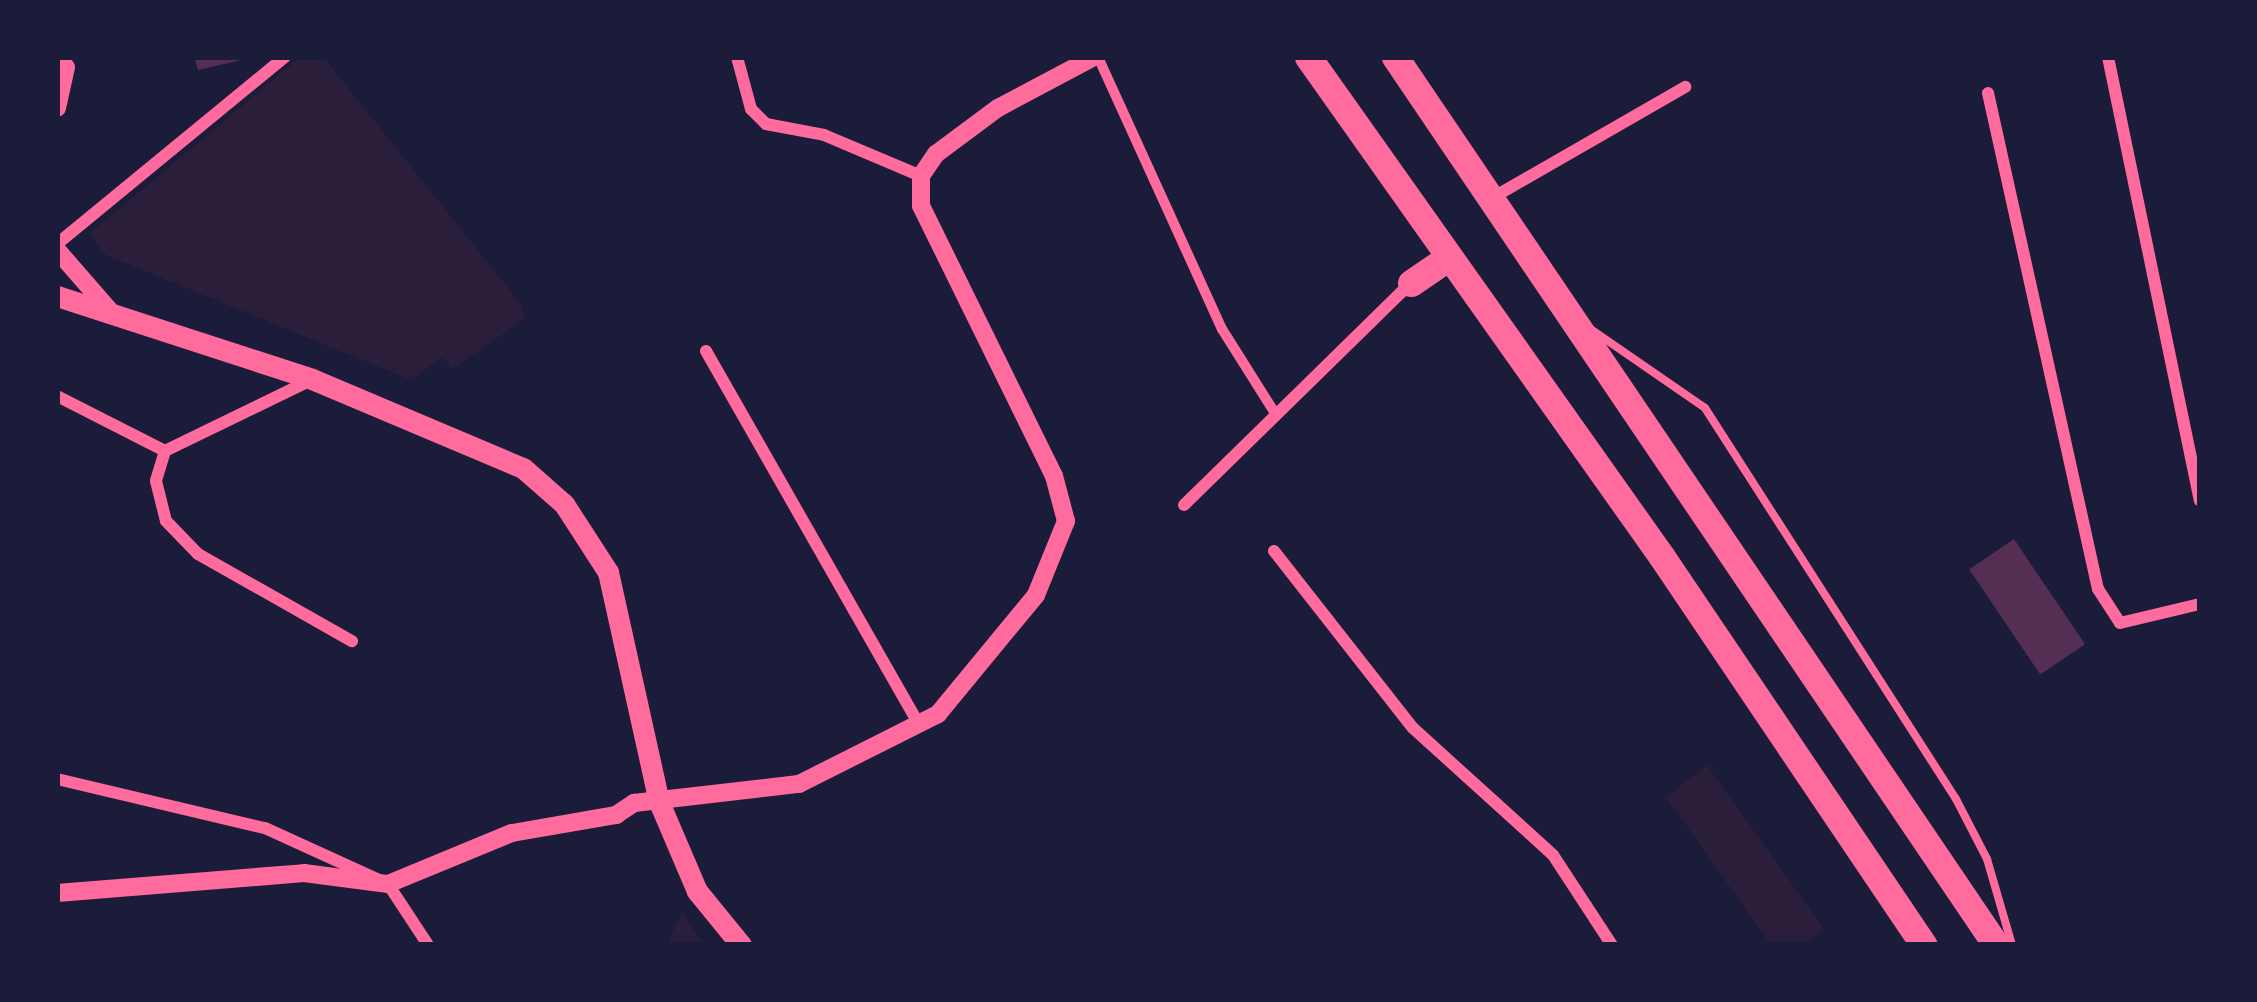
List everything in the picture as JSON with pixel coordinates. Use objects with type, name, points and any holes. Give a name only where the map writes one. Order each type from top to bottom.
[{"type":"highway","points":[[1308,57],[1924,945]]},
{"type":"highway","points":[[1395,57],[1996,945]]},
{"type":"highway","points":[[1412,57],[1486,189]]},
{"type":"highway","points":[[1412,283],[1449,257]]},
{"type":"main road","points":[[57,296],[312,379],[523,468],[564,504],[608,572],[659,802],[697,890],[741,945]]},
{"type":"street","points":[[115,315],[57,247],[285,57]]},
{"type":"street","points":[[737,57],[751,109],[766,124],[824,135],[921,176]]},
{"type":"street","points":[[57,893],[304,873],[388,884],[512,833],[659,802],[773,792],[920,726],[966,688],[1007,636],[1054,561],[1066,521],[1054,476],[921,206],[921,176],[936,154],[998,108],[1096,57],[1222,329],[1275,413]]},
{"type":"street","points":[[2108,57],[2200,501]]},
{"type":"street","points":[[57,86],[68,62]]},
{"type":"street","points":[[57,108],[68,62]]},
{"type":"street","points":[[1486,189],[1684,87]]},
{"type":"street","points":[[1988,93],[2098,589],[2120,623],[2200,604]]},
{"type":"street","points":[[1184,505],[1412,283]]},
{"type":"street","points":[[706,351],[920,726]]},
{"type":"street","points":[[312,379],[165,452],[156,482],[166,521],[198,554],[352,641]]},
{"type":"street","points":[[57,396],[165,452]]},
{"type":"street","points":[[1274,551],[1412,728],[1553,855],[1612,945]]},
{"type":"street","points":[[57,778],[265,828],[388,884],[428,945]]},
{"type":"lane","points":[[1571,318],[1705,408],[1956,799],[1987,859],[2012,945]]},
{"type":"shaded area","points":[[300,57],[323,57],[519,302],[525,319],[452,369],[443,357],[411,380],[106,255],[89,234]]},
{"type":"shaded area","points":[[1707,765],[1825,930],[1804,945],[1771,945],[1666,797]]},
{"type":"shaded area","points":[[682,912],[704,945],[666,945]]},
{"type":"building","points":[[194,57],[246,57],[246,59],[198,70]]},
{"type":"building","points":[[2014,539],[2085,644],[2040,674],[1969,569]]}]
